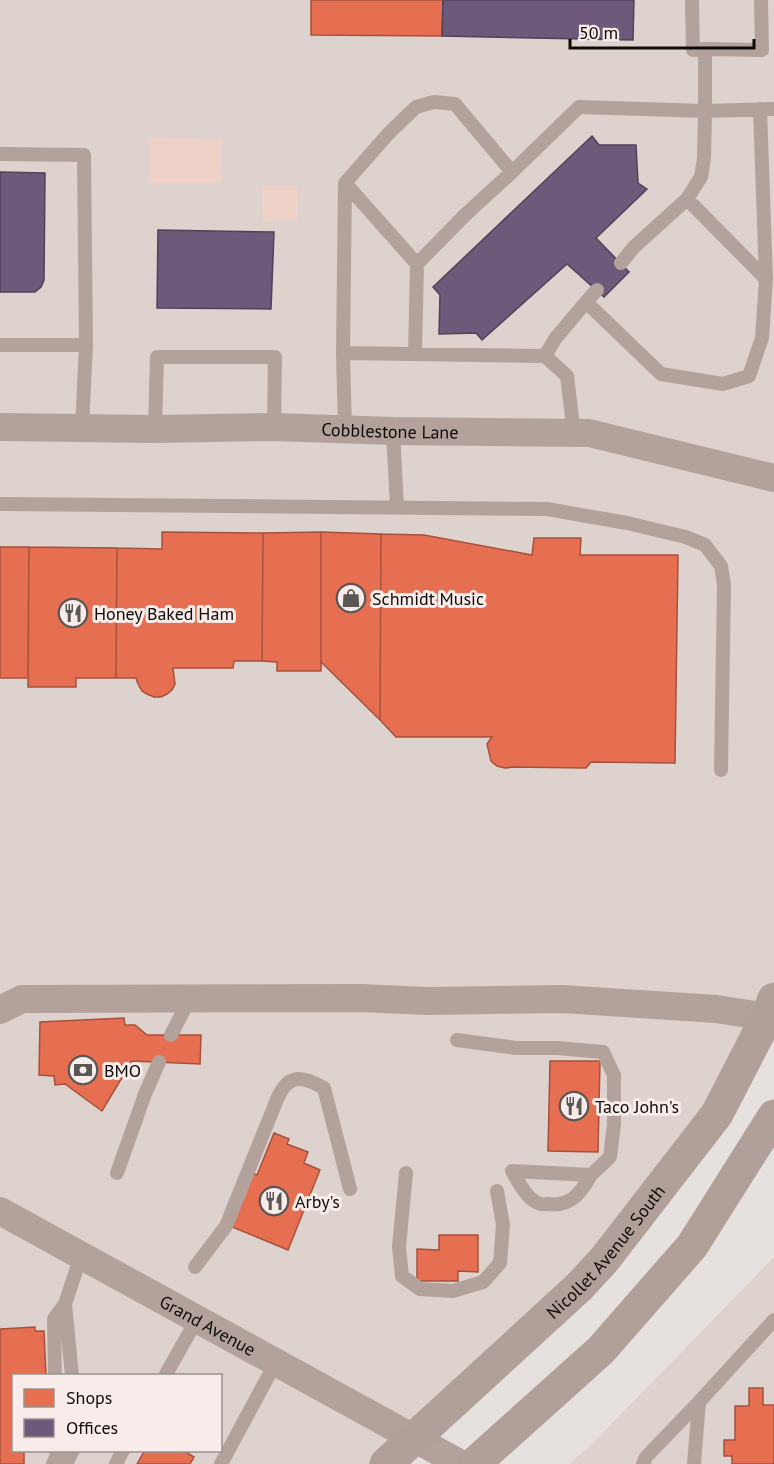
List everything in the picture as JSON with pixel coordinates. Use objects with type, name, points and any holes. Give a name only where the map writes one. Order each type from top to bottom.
[{"type":"main road","name":"Nicollet Avenue South","points":[[387,1464],[579,1287],[604,1260],[717,1114],[770,1008]]},
{"type":"main road","points":[[474,1464],[601,1350],[692,1246],[774,1116]]},
{"type":"street","name":"Cobblestone Lane","points":[[0,427],[155,429],[274,427],[589,433],[774,478]]},
{"type":"street","points":[[0,1010],[22,999],[190,998],[360,998],[427,1001],[562,999],[716,1009],[770,1008]]},
{"type":"street","name":"Grand Avenue","points":[[0,1211],[461,1464]]},
{"type":"lane","points":[[692,0],[693,50],[762,50],[761,0]]},
{"type":"lane","points":[[621,263],[634,247],[687,199],[701,177],[704,158],[705,49]]},
{"type":"lane","points":[[345,430],[343,353],[345,183],[389,133],[416,107],[434,102],[455,104],[512,172]]},
{"type":"lane","points":[[417,264],[579,107],[705,111],[774,109]]},
{"type":"lane","points":[[586,302],[661,374],[723,384],[749,376],[762,338],[766,279],[760,109]]},
{"type":"lane","points":[[0,154],[84,155],[86,345],[82,428]]},
{"type":"lane","points":[[345,183],[417,264],[415,354]]},
{"type":"lane","points":[[687,199],[766,279]]},
{"type":"lane","points":[[545,356],[555,339],[597,290]]},
{"type":"lane","points":[[0,345],[86,345]]},
{"type":"lane","points":[[343,353],[545,356],[567,376],[574,433]]},
{"type":"lane","points":[[155,429],[157,357],[275,357],[274,427]]},
{"type":"lane","points":[[393,431],[397,507]]},
{"type":"lane","points":[[0,504],[547,509],[627,523],[686,537],[705,545],[721,566],[724,585],[721,770]]},
{"type":"lane","points":[[171,1035],[190,998]]},
{"type":"lane","points":[[457,1040],[516,1048],[557,1048],[603,1052],[614,1075],[614,1124],[610,1157],[591,1175],[583,1189],[571,1201],[554,1205],[538,1203],[524,1191],[512,1171],[591,1175]]},
{"type":"lane","points":[[117,1173],[159,1062]]},
{"type":"lane","points":[[195,1267],[226,1226],[280,1092],[283,1086],[294,1079],[310,1080],[324,1088],[350,1189]]},
{"type":"lane","points":[[406,1173],[399,1247],[402,1276],[420,1289],[453,1291],[483,1282],[500,1263],[503,1225],[497,1191]]},
{"type":"lane","points":[[55,1374],[54,1320],[65,1304],[81,1256]]},
{"type":"lane","points":[[65,1304],[72,1374]]},
{"type":"lane","points":[[166,1374],[197,1319]]},
{"type":"lane","points":[[644,1464],[646,1457],[774,1320]]},
{"type":"lane","points":[[221,1464],[276,1362]]},
{"type":"lane","points":[[694,1464],[699,1402]]},
{"type":"shaded area","points":[[0,0],[774,0],[774,999],[604,1260],[386,1464],[0,1464]]},
{"type":"shaded area","points":[[150,137],[222,140],[221,183],[150,183]]},
{"type":"shaded area","points":[[262,186],[297,186],[298,220],[263,221]]},
{"type":"shaded area","points":[[774,1257],[774,1464],[569,1464],[591,1445]]},
{"type":"building: Shops","points":[[311,0],[443,0],[442,36],[311,35]]},
{"type":"building: Shops","points":[[162,532],[263,533],[262,661],[234,661],[233,668],[173,668],[175,684],[172,690],[161,697],[154,697],[142,691],[136,678],[116,678],[117,548],[162,549]]},
{"type":"building: Shops","name":"Schmidt Music","points":[[321,532],[381,534],[380,720],[321,662]]},
{"type":"building: Shops","points":[[321,532],[321,671],[277,671],[277,662],[262,661],[263,533]]},
{"type":"building: Shops","points":[[381,534],[424,535],[532,555],[534,538],[581,538],[580,555],[678,555],[675,763],[591,762],[586,768],[505,768],[491,761],[487,744],[492,737],[396,737],[380,720]]},
{"type":"building: Shops","points":[[0,547],[29,547],[28,678],[0,678]]},
{"type":"building: Shops","name":"Honey Baked Ham","points":[[29,547],[117,548],[116,678],[76,678],[76,687],[28,687]]},
{"type":"building: Shops","name":"BMO","points":[[124,1018],[125,1025],[135,1025],[147,1035],[201,1035],[200,1064],[132,1061],[102,1111],[65,1084],[55,1085],[54,1076],[39,1075],[40,1022]]},
{"type":"building: Shops","name":"Taco John's","points":[[550,1061],[600,1061],[598,1152],[548,1151]]},
{"type":"building: Shops","name":"Arby's","points":[[274,1133],[289,1139],[287,1144],[308,1152],[304,1163],[320,1170],[288,1250],[230,1226],[252,1173],[257,1175]]},
{"type":"building: Shops","points":[[439,1235],[478,1235],[478,1272],[458,1271],[458,1281],[417,1281],[417,1249],[439,1250]]},
{"type":"building: Shops","points":[[35,1327],[35,1331],[44,1331],[46,1374],[12,1374],[12,1452],[24,1452],[24,1464],[0,1464],[0,1329]]},
{"type":"building: Shops","points":[[749,1388],[763,1388],[763,1405],[774,1405],[774,1464],[732,1464],[732,1456],[724,1456],[724,1440],[735,1440],[735,1406],[749,1406]]},
{"type":"building: Shops","points":[[144,1452],[186,1452],[194,1457],[190,1464],[137,1464]]},
{"type":"building: Offices","points":[[443,0],[634,0],[633,40],[442,36]]},
{"type":"building: Offices","points":[[592,136],[599,145],[636,145],[638,183],[647,189],[596,238],[629,272],[604,297],[567,264],[482,340],[476,333],[439,334],[440,295],[433,287]]},
{"type":"building: Offices","points":[[0,172],[45,173],[44,280],[35,292],[0,292]]},
{"type":"building: Offices","points":[[158,230],[274,232],[271,309],[157,308]]},
{"type":"place","name":"Schmidt Music","points":[[351,598]]},
{"type":"place","name":"Honey Baked Ham","points":[[73,613]]},
{"type":"place","name":"BMO","points":[[83,1070]]},
{"type":"place","name":"Taco John's","points":[[574,1106]]},
{"type":"place","name":"Arby's","points":[[274,1201]]}]
